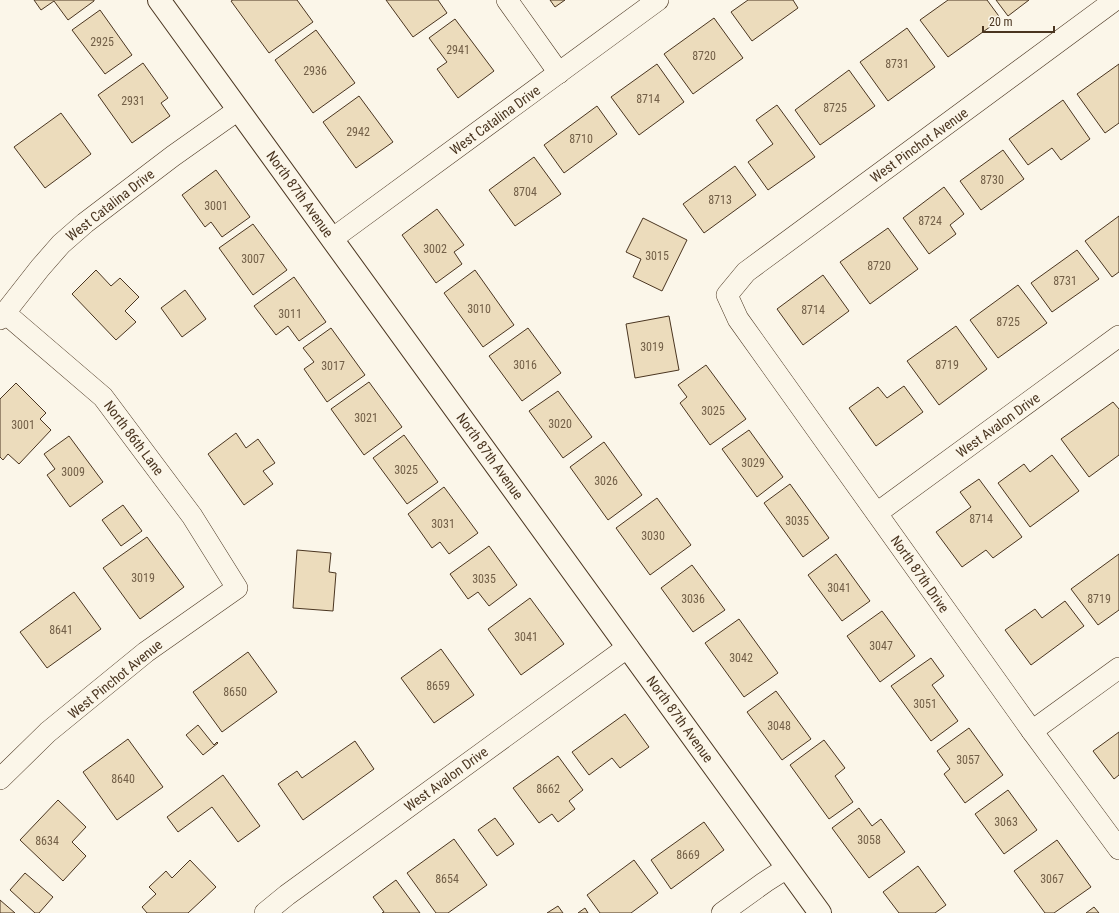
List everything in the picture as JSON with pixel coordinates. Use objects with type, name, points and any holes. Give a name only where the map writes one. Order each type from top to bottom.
[{"type":"street","name":"North 87th Avenue","points":[[159,0],[820,913]]},
{"type":"street","points":[[506,0],[559,73]]},
{"type":"street","name":"West Catalina Drive","points":[[332,239],[658,0]]},
{"type":"street","name":"West Pinchot Avenue","points":[[727,295],[746,272],[1115,0]]},
{"type":"street","name":"West Catalina Drive","points":[[2,316],[61,244],[85,223],[160,165],[238,110]]},
{"type":"street","name":"North 87th Drive","points":[[727,295],[738,319],[1032,731],[1119,849]]},
{"type":"street","name":"North 86th Lane","points":[[2,316],[103,396],[192,516],[237,588]]},
{"type":"street","name":"West Avalon Drive","points":[[877,513],[1119,336]]},
{"type":"street","name":"West Pinchot Avenue","points":[[0,779],[48,732],[146,652],[237,588]]},
{"type":"street","name":"West Avalon Drive","points":[[265,913],[628,647]]},
{"type":"street","points":[[1032,731],[1119,668]]},
{"type":"street","points":[[722,913],[787,868]]},
{"type":"building","points":[[34,0],[94,1],[68,20],[54,1],[41,10]]},
{"type":"building","points":[[297,0],[313,22],[269,53],[231,1]]},
{"type":"building","points":[[386,0],[438,0],[447,13],[413,37]]},
{"type":"building","points":[[550,0],[565,0],[555,7]]},
{"type":"building","points":[[748,0],[793,0],[798,8],[752,41],[731,12]]},
{"type":"building","points":[[948,0],[987,0],[1001,19],[948,57],[920,20]]},
{"type":"building","points":[[996,0],[1029,0],[1008,16]]},
{"type":"building","points":[[100,10],[132,55],[105,74],[72,30]]},
{"type":"building","points":[[714,18],[743,58],[693,94],[664,54]]},
{"type":"building","points":[[455,19],[494,71],[458,98],[437,69],[447,62],[429,38]]},
{"type":"building","points":[[907,28],[935,67],[888,101],[860,62]]},
{"type":"building","points":[[316,30],[355,83],[313,113],[275,60]]},
{"type":"building","points":[[143,63],[168,98],[161,103],[170,116],[132,143],[98,95]]},
{"type":"building","points":[[657,64],[684,102],[639,135],[611,97]]},
{"type":"building","points":[[1119,64],[1119,123],[1105,133],[1077,94]]},
{"type":"building","points":[[849,70],[875,106],[820,145],[795,110]]},
{"type":"building","points":[[359,96],[393,142],[356,168],[323,122]]},
{"type":"building","points":[[1063,100],[1090,139],[1061,160],[1052,148],[1028,165],[1009,139]]},
{"type":"building","points":[[777,105],[815,157],[768,190],[748,162],[773,144],[756,120]]},
{"type":"building","points":[[597,106],[617,134],[564,173],[544,145]]},
{"type":"building","points":[[61,113],[91,154],[45,188],[14,147]]},
{"type":"building","points":[[1003,150],[1024,179],[981,210],[960,181]]},
{"type":"building","points":[[534,157],[561,194],[515,226],[489,190]]},
{"type":"building","points":[[735,166],[756,195],[704,233],[683,204]]},
{"type":"building","points":[[216,170],[250,217],[222,237],[211,222],[205,227],[182,195]]},
{"type":"building","points":[[944,187],[964,214],[950,225],[956,234],[929,254],[903,218]]},
{"type":"building","points":[[437,209],[464,245],[454,252],[462,264],[436,283],[402,235]]},
{"type":"building","points":[[1119,216],[1119,272],[1112,277],[1085,241]]},
{"type":"building","points":[[643,218],[687,240],[662,291],[633,277],[641,259],[626,252]]},
{"type":"building","points":[[253,224],[287,270],[253,295],[219,248]]},
{"type":"building","points":[[888,228],[918,269],[870,304],[840,262]]},
{"type":"building","points":[[1077,250],[1099,279],[1052,312],[1031,283]]},
{"type":"building","points":[[96,270],[111,286],[120,278],[139,297],[125,311],[136,322],[116,340],[72,294]]},
{"type":"building","points":[[475,270],[514,325],[483,347],[444,293]]},
{"type":"building","points":[[823,275],[849,311],[803,345],[777,309]]},
{"type":"building","points":[[294,277],[326,322],[299,341],[288,326],[276,335],[254,306]]},
{"type":"building","points":[[1018,285],[1047,323],[998,358],[970,320]]},
{"type":"building","points":[[185,290],[206,319],[182,337],[161,308]]},
{"type":"building","points":[[669,316],[679,370],[635,378],[626,324]]},
{"type":"building","points":[[956,326],[987,369],[939,405],[907,361]]},
{"type":"building","points":[[331,328],[365,375],[327,402],[304,369],[314,362],[303,348]]},
{"type":"building","points":[[528,328],[561,373],[522,401],[489,356]]},
{"type":"building","points":[[706,365],[746,419],[710,445],[680,403],[687,397],[678,385]]},
{"type":"building","points":[[369,382],[402,427],[364,455],[331,409]]},
{"type":"building","points":[[16,383],[46,413],[40,419],[51,430],[19,464],[8,454],[3,460],[0,457],[0,399]]},
{"type":"building","points":[[904,386],[923,412],[876,446],[849,408],[878,387],[887,398]]},
{"type":"building","points":[[558,391],[592,437],[563,458],[529,411]]},
{"type":"building","points":[[1113,402],[1119,409],[1119,455],[1089,477],[1061,439]]},
{"type":"building","points":[[749,430],[783,477],[757,497],[722,449]]},
{"type":"building","points":[[236,433],[246,448],[258,439],[275,463],[263,471],[273,484],[244,505],[208,454]]},
{"type":"building","points":[[404,435],[438,482],[407,504],[373,458]]},
{"type":"building","points":[[69,436],[103,482],[70,507],[47,475],[55,469],[44,454]]},
{"type":"building","points":[[604,442],[642,495],[608,520],[570,467]]},
{"type":"building","points":[[1052,455],[1079,491],[1030,527],[998,483],[1024,464],[1030,472]]},
{"type":"building","points":[[979,479],[1022,537],[993,558],[986,550],[962,567],[936,532],[971,507],[960,492]]},
{"type":"building","points":[[790,484],[829,538],[803,557],[764,503]]},
{"type":"building","points":[[444,487],[478,533],[449,554],[440,542],[432,548],[408,514]]},
{"type":"building","points":[[657,498],[691,545],[650,575],[616,528]]},
{"type":"building","points":[[123,505],[142,531],[121,546],[102,520]]},
{"type":"building","points":[[147,537],[184,587],[140,619],[103,568]]},
{"type":"building","points":[[489,546],[517,585],[489,606],[478,592],[468,599],[450,574]]},
{"type":"building","points":[[297,550],[331,553],[329,572],[336,573],[333,611],[293,608]]},
{"type":"building","points":[[836,554],[870,601],[842,621],[808,575]]},
{"type":"building","points":[[1119,554],[1119,610],[1098,625],[1071,589]]},
{"type":"building","points":[[692,565],[725,610],[693,632],[661,588]]},
{"type":"building","points":[[74,592],[101,629],[47,668],[20,632]]},
{"type":"building","points":[[530,598],[564,644],[521,675],[488,629]]},
{"type":"building","points":[[1065,601],[1084,626],[1031,665],[1005,630],[1035,609],[1042,618]]},
{"type":"building","points":[[882,611],[915,656],[880,682],[847,636]]},
{"type":"building","points":[[739,619],[778,673],[744,697],[705,643]]},
{"type":"building","points":[[441,649],[474,695],[434,723],[401,678]]},
{"type":"building","points":[[248,652],[277,692],[222,732],[193,692]]},
{"type":"building","points":[[931,658],[944,676],[932,685],[958,721],[931,741],[891,686]]},
{"type":"building","points":[[776,691],[811,739],[782,760],[747,712]]},
{"type":"building","points":[[625,714],[649,747],[620,768],[612,758],[589,775],[572,752]]},
{"type":"building","points":[[198,725],[214,745],[217,742],[218,743],[203,755],[186,735]]},
{"type":"building","points":[[969,728],[1003,775],[965,803],[944,774],[950,769],[937,751]]},
{"type":"building","points":[[1119,732],[1119,775],[1114,779],[1093,751]]},
{"type":"building","points":[[128,739],[163,787],[117,820],[83,772]]},
{"type":"building","points":[[824,740],[845,768],[835,776],[853,802],[829,819],[790,765]]},
{"type":"building","points":[[355,741],[374,769],[303,820],[278,784],[297,771],[302,778]]},
{"type":"building","points":[[558,756],[583,790],[569,801],[575,809],[558,822],[552,814],[539,823],[513,788]]},
{"type":"building","points":[[223,775],[260,826],[238,842],[212,807],[178,832],[167,817]]},
{"type":"building","points":[[1008,790],[1037,830],[1004,854],[975,814]]},
{"type":"building","points":[[58,800],[86,827],[72,842],[86,856],[63,881],[20,840]]},
{"type":"building","points":[[859,808],[872,826],[881,819],[905,852],[869,878],[832,828]]},
{"type":"building","points":[[495,818],[514,844],[497,856],[478,830]]},
{"type":"building","points":[[704,822],[724,850],[671,889],[651,860]]},
{"type":"building","points":[[454,839],[487,885],[448,913],[436,913],[407,873]]},
{"type":"building","points":[[1057,840],[1091,887],[1054,913],[1045,913],[1014,871]]},
{"type":"building","points":[[190,860],[216,887],[188,913],[147,913],[142,907],[156,894],[149,887],[166,871],[172,878]]},
{"type":"building","points":[[634,860],[658,893],[631,913],[600,913],[587,895]]},
{"type":"building","points":[[918,866],[946,905],[935,913],[899,913],[883,892]]},
{"type":"building","points":[[25,873],[53,897],[39,913],[35,913],[10,890]]},
{"type":"building","points":[[396,880],[420,913],[382,913],[384,912],[373,897]]},
{"type":"building","points":[[0,900],[15,913],[0,913]]},
{"type":"building","points":[[558,906],[563,913],[547,913]]},
{"type":"building","points":[[1094,907],[1099,913],[1086,913]]},
{"type":"building","points":[[585,908],[588,913],[578,913]]}]
